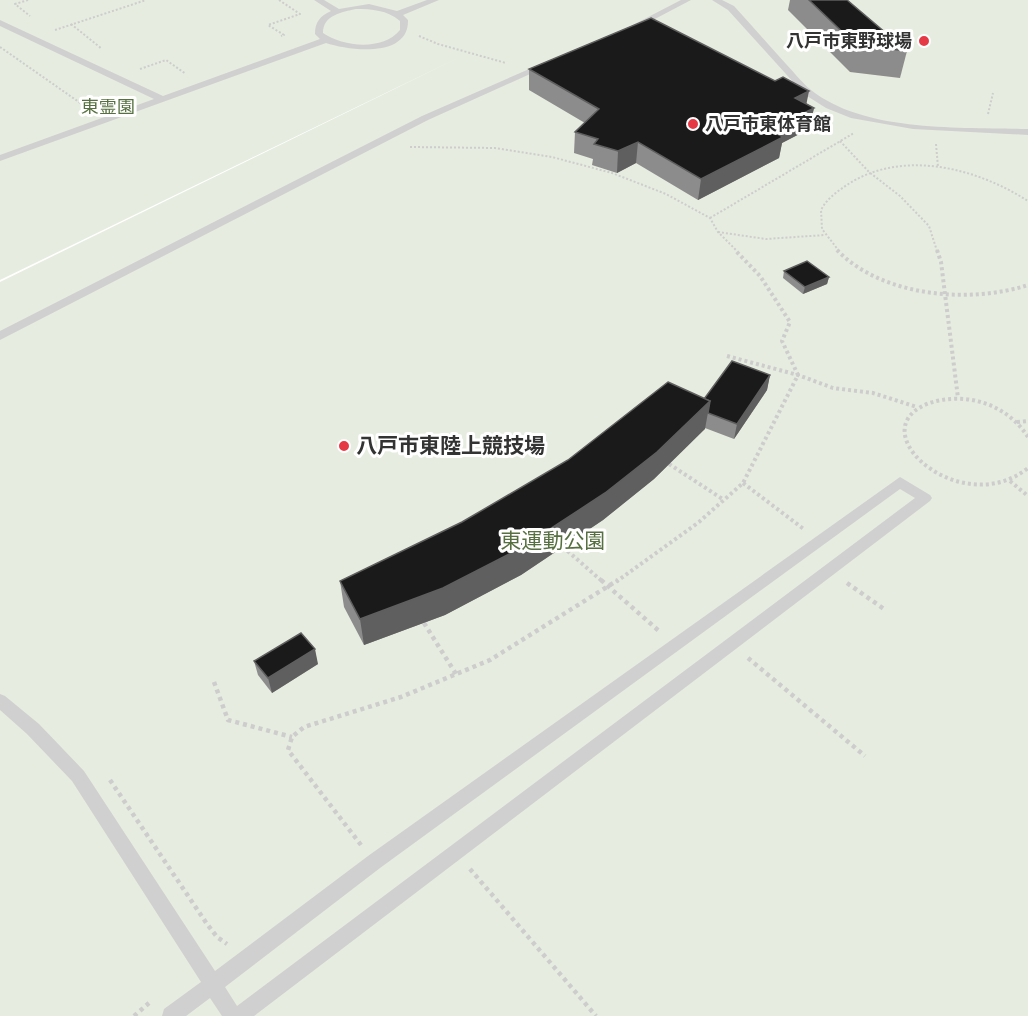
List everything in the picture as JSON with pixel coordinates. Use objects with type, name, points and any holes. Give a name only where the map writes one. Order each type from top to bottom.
[{"type":"lane","points":[[318,0],[337,11]]},
{"type":"lane","points":[[397,14],[435,0]]},
{"type":"lane","points":[[615,36],[687,0]]},
{"type":"lane","points":[[716,0],[731,8],[807,92],[822,104],[846,114],[875,120],[934,127],[1028,132]]},
{"type":"lane","points":[[366,7],[386,9],[404,20],[405,30],[388,43],[368,47],[347,47],[325,40],[319,34],[319,24],[337,11],[366,7]]},
{"type":"lane","points":[[0,23],[162,99]]},
{"type":"lane","points":[[0,158],[325,40]]},
{"type":"lane","points":[[0,336],[425,118],[555,61]]},
{"type":"lane","points":[[171,1016],[384,856],[900,482],[925,498],[239,1016]]},
{"type":"lane","points":[[0,701],[33,729],[78,776],[233,1016]]},
{"type":"path","points":[[28,0],[15,4],[32,18]]},
{"type":"path","points":[[31,37],[146,0]]},
{"type":"path","points":[[272,39],[284,35],[268,25],[300,14],[279,0]]},
{"type":"path","points":[[405,30],[438,44],[510,64]]},
{"type":"path","points":[[0,47],[86,107],[76,111]]},
{"type":"path","points":[[116,77],[166,60],[200,85]]},
{"type":"path","points":[[182,71],[193,68]]},
{"type":"path","points":[[710,218],[875,120]]},
{"type":"path","points":[[840,141],[869,172],[900,196],[929,226],[941,262],[958,398]]},
{"type":"path","points":[[403,147],[495,148],[552,157],[612,173],[666,194],[710,218],[718,232],[760,276],[790,322],[782,341],[798,375]]},
{"type":"path","points":[[1027,199],[994,181],[948,169],[902,166],[869,172],[844,185],[826,201],[820,212],[820,224],[825,235],[844,257],[863,269],[901,286],[944,294],[985,296],[1004,293],[1028,285]]},
{"type":"path","points":[[718,232],[766,239],[825,235]]},
{"type":"path","points":[[727,356],[798,375],[833,388],[873,393],[917,407]]},
{"type":"path","points":[[363,848],[288,750],[292,737],[304,727],[401,697],[490,660],[609,587],[699,522],[743,483],[798,375]]},
{"type":"path","points":[[1028,437],[1017,422],[990,406],[958,398],[943,399],[917,407],[909,415],[905,425],[905,436],[909,447],[918,459],[930,469],[962,483],[995,485],[1022,475],[1028,468]]},
{"type":"path","points":[[1017,422],[1028,422]]},
{"type":"path","points":[[669,464],[724,500]]},
{"type":"path","points":[[1010,481],[1028,496]]},
{"type":"path","points":[[743,483],[818,540]]},
{"type":"path","points":[[563,547],[654,627]]},
{"type":"path","points":[[867,598],[884,609]]},
{"type":"path","points":[[424,622],[456,674]]},
{"type":"path","points":[[732,644],[865,756]]},
{"type":"path","points":[[214,682],[228,720],[292,737]]},
{"type":"path","points":[[108,777],[207,924],[226,944],[234,941]]},
{"type":"path","points":[[455,852],[596,1016]]},
{"type":"green space","name":"東運動公園","points":[[0,0],[1028,0],[1028,1016],[0,1016],[0,282],[466,54],[0,280]]},
{"type":"building","points":[[809,0],[847,0],[907,51],[856,45]]},
{"type":"building","name":"八戸市東体育館","points":[[651,18],[775,81],[783,77],[809,91],[795,98],[814,108],[770,130],[783,137],[701,179],[638,142],[618,151],[594,144],[598,139],[575,132],[599,109],[529,69]]},
{"type":"building","points":[[807,261],[829,277],[805,287],[784,271]]},
{"type":"building","points":[[732,361],[770,375],[737,424],[708,413],[710,401],[704,399]]},
{"type":"building","points":[[668,382],[710,401],[657,452],[605,493],[521,548],[443,588],[360,619],[340,581],[462,522],[568,460]]},
{"type":"building","points":[[301,633],[315,649],[268,678],[254,661]]},
{"type":"place","name":"八戸市東野球場","points":[[924,41]]},
{"type":"place","name":"八戸市東体育館","points":[[693,124]]},
{"type":"place","name":"八戸市東陸上競技場","points":[[344,446]]},
{"type":"park label","name":"東霊園","points":[[108,107]]}]
